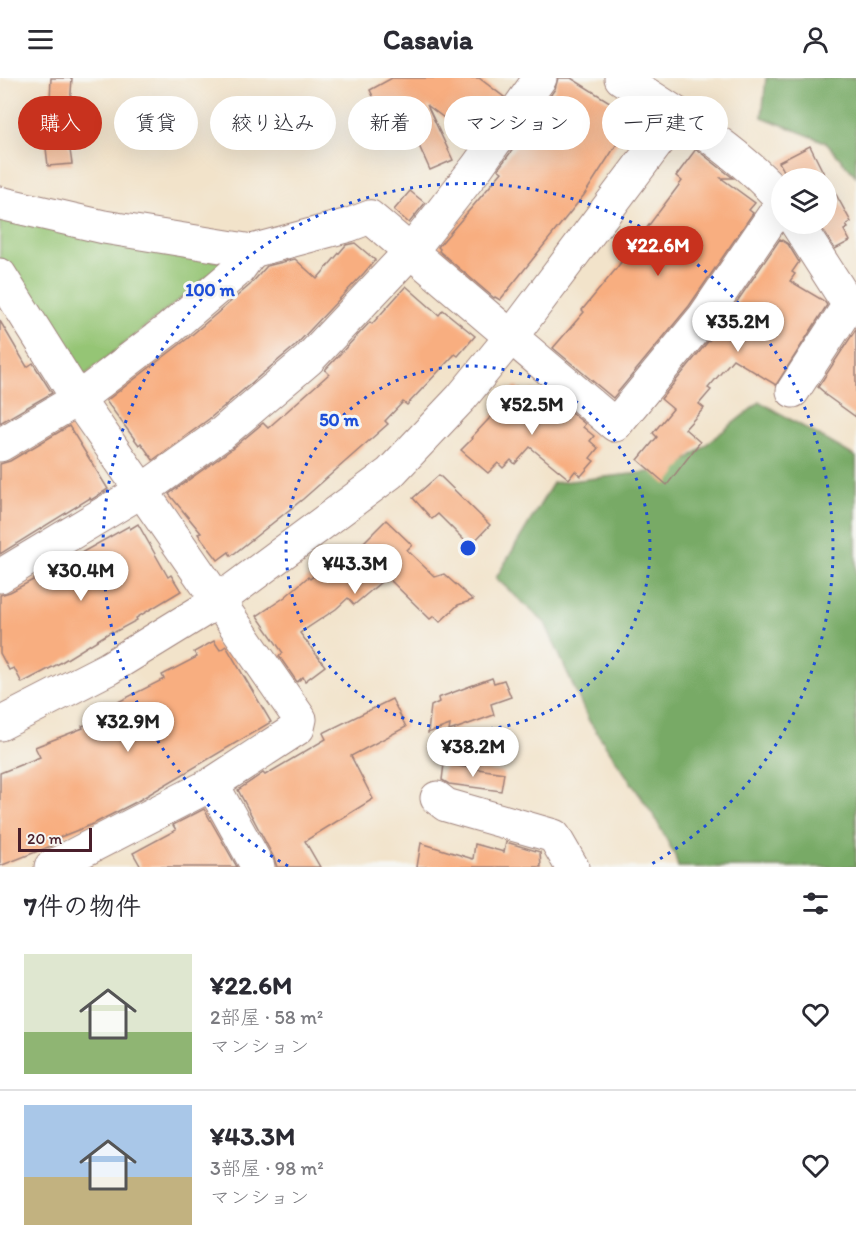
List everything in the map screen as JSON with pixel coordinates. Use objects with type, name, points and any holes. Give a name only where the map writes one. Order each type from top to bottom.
[{"type":"street","points":[[0,576],[143,490],[221,434],[308,360],[411,251],[477,167],[540,78]]},
{"type":"street","points":[[621,78],[649,96]]},
{"type":"street","points":[[0,724],[109,668],[218,601],[390,473],[461,398],[511,337],[652,150]]},
{"type":"street","points":[[725,150],[762,177],[771,188]]},
{"type":"street","points":[[0,203],[104,227],[252,250],[349,225],[370,217],[615,425],[704,317],[771,217]]},
{"type":"street","points":[[793,391],[849,305],[803,234]]},
{"type":"street","points":[[0,445],[78,399],[169,329],[238,270],[252,250]]},
{"type":"street","points":[[5,295],[143,490],[300,719],[298,728],[212,784],[51,867]]},
{"type":"street","points":[[212,784],[258,867]]},
{"type":"street","points":[[437,798],[446,805],[554,837],[572,867]]},
{"type":"green space","points":[[766,78],[856,78],[856,176],[825,142],[762,117]]},
{"type":"green space","points":[[0,210],[225,263],[83,377],[0,258]]},
{"type":"green space","points":[[760,402],[856,457],[856,867],[678,867],[675,856],[654,816],[589,721],[545,623],[496,578],[553,483],[675,469]]},
{"type":"building","points":[[51,78],[72,78],[71,96],[50,96]]},
{"type":"building","points":[[392,78],[479,78],[503,96],[444,96],[444,118],[432,109],[432,96],[373,96],[370,90]]},
{"type":"building","points":[[558,78],[571,78],[602,97],[602,150],[613,150],[584,195],[500,300],[494,298],[439,251],[438,247],[502,172],[498,169],[512,150],[590,150],[590,96],[550,96]]},
{"type":"building","points":[[432,116],[444,141],[444,150],[448,150],[453,160],[430,170],[421,150],[432,150]]},
{"type":"building","points":[[810,146],[821,168],[782,168],[779,162]]},
{"type":"building","points":[[46,150],[70,150],[72,164],[48,166]]},
{"type":"building","points":[[697,150],[733,178],[721,178],[755,203],[749,210],[753,213],[689,306],[613,398],[553,348],[584,312],[582,310],[682,181],[676,176]]},
{"type":"building","points":[[410,191],[425,203],[409,223],[394,210]]},
{"type":"building","points":[[837,196],[851,222],[844,230],[850,241],[835,249],[825,234],[837,234]]},
{"type":"building","points":[[780,239],[788,244],[799,262],[792,272],[795,274],[790,281],[827,305],[776,385],[733,359],[708,388],[711,390],[699,404],[704,408],[685,429],[700,442],[667,485],[638,460],[657,437],[653,433],[673,409],[661,399],[719,328]]},
{"type":"building","points":[[355,243],[375,260],[364,273],[295,346],[209,419],[153,460],[106,401],[187,339],[250,285],[267,266],[295,259],[317,279],[346,245]]},
{"type":"building","points":[[406,286],[439,315],[443,310],[475,336],[458,356],[455,354],[407,405],[403,402],[385,421],[388,424],[303,499],[231,556],[229,552],[218,560],[198,534],[201,533],[169,494],[232,449],[263,423],[268,428],[329,374],[325,370],[370,322],[372,324]]},
{"type":"building","points":[[0,321],[27,367],[33,363],[52,393],[0,423]]},
{"type":"building","points":[[856,329],[856,417],[818,387]]},
{"type":"building","points":[[516,386],[526,396],[533,389],[556,410],[561,404],[585,424],[583,427],[594,436],[590,441],[598,448],[590,458],[594,461],[581,476],[575,471],[569,479],[530,447],[515,464],[511,460],[503,468],[498,463],[488,473],[461,450],[503,404],[501,402]]},
{"type":"building","points":[[69,426],[108,489],[0,554],[0,464],[10,461]]},
{"type":"building","points":[[439,475],[490,525],[470,546],[438,514],[432,519],[413,498]]},
{"type":"building","points":[[386,520],[412,545],[407,550],[435,577],[444,574],[473,600],[458,605],[440,622],[434,616],[430,619],[387,577],[354,605],[348,598],[336,609],[300,633],[325,666],[305,681],[303,677],[297,682],[279,656],[283,653],[257,616],[285,597],[308,577],[310,579],[331,561],[338,568]]},
{"type":"building","points":[[138,524],[168,577],[171,575],[181,591],[136,618],[137,620],[113,633],[112,631],[22,683],[14,668],[9,670],[0,653],[0,595],[33,580],[129,526],[130,529]]},
{"type":"building","points":[[214,641],[220,650],[226,646],[271,722],[136,802],[93,824],[50,841],[51,846],[0,866],[0,773],[40,757],[35,747],[83,728],[82,726],[121,708],[118,702],[164,679],[162,675],[197,657],[194,652]]},
{"type":"building","points":[[492,678],[494,683],[504,680],[511,697],[491,704],[494,715],[449,731],[450,725],[428,733],[431,706],[439,702],[438,698]]},
{"type":"building","points":[[392,699],[406,727],[351,756],[373,799],[305,841],[320,867],[277,867],[238,790],[263,773],[265,775],[326,739],[323,733]]},
{"type":"building","points":[[444,764],[504,773],[501,791],[449,784],[442,780]]},
{"type":"building","points":[[204,809],[237,867],[141,867],[133,853],[176,830],[173,825]]},
{"type":"building","points":[[506,842],[540,852],[541,867],[417,867],[421,843],[473,859],[475,844],[504,852]]}]
